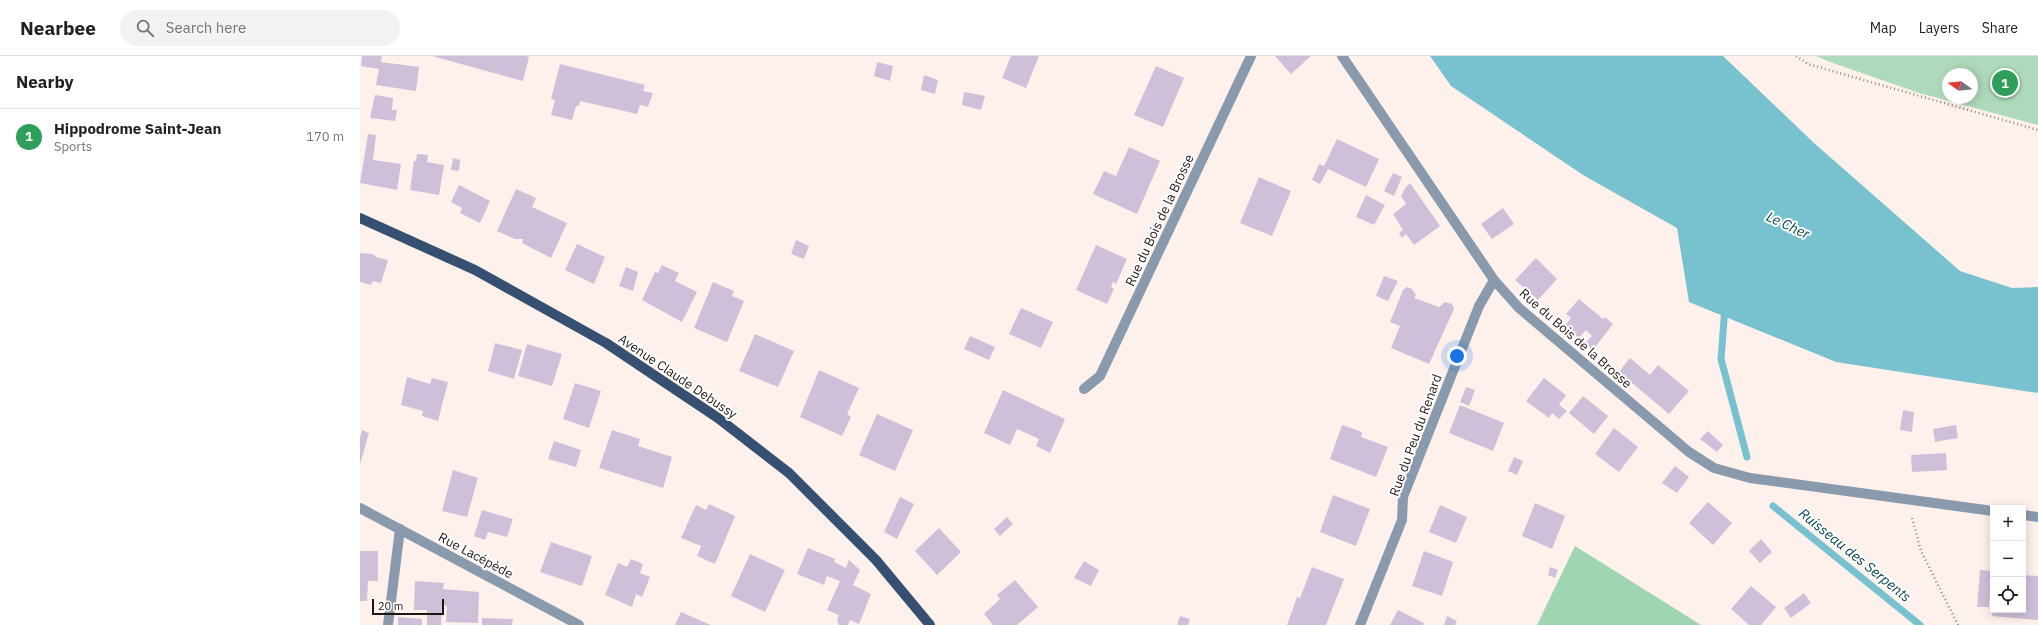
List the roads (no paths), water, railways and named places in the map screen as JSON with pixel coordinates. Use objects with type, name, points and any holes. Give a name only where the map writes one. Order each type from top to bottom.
[{"type":"main road","name":"Avenue Claude Debussy","points":[[360,218],[475,270],[606,342],[718,418],[789,473],[876,560],[930,625]]},
{"type":"street","name":"Rue du Bois de la Brosse","points":[[1084,389],[1100,376],[1250,56]]},
{"type":"street","name":"Rue du Bois de la Brosse","points":[[1342,56],[1494,280],[1519,308],[1689,452],[1714,468],[1750,478],[1990,511]]},
{"type":"street","name":"Rue du Peu du Renard","points":[[1360,625],[1402,520],[1404,498],[1478,306],[1494,280]]},
{"type":"street","name":"Rue Lacépède","points":[[360,508],[579,625]]},
{"type":"street","points":[[2026,515],[2038,517]]},
{"type":"street","points":[[388,625],[400,529]]},
{"type":"water","name":"Le Cher","points":[[1430,56],[1723,56],[1814,143],[1960,271],[2012,288],[2038,287],[2038,393],[1836,362],[1689,302],[1677,228],[1583,175],[1451,86]]},
{"type":"waterway","name":"Ruisseau des Serpents","points":[[1725,307],[1721,359],[1747,457]]},
{"type":"waterway","name":"Ruisseau des Serpents","points":[[1773,506],[1920,625]]},
{"type":"place","name":"Hippodrome Saint-Jean","points":[[2005,83]]}]
